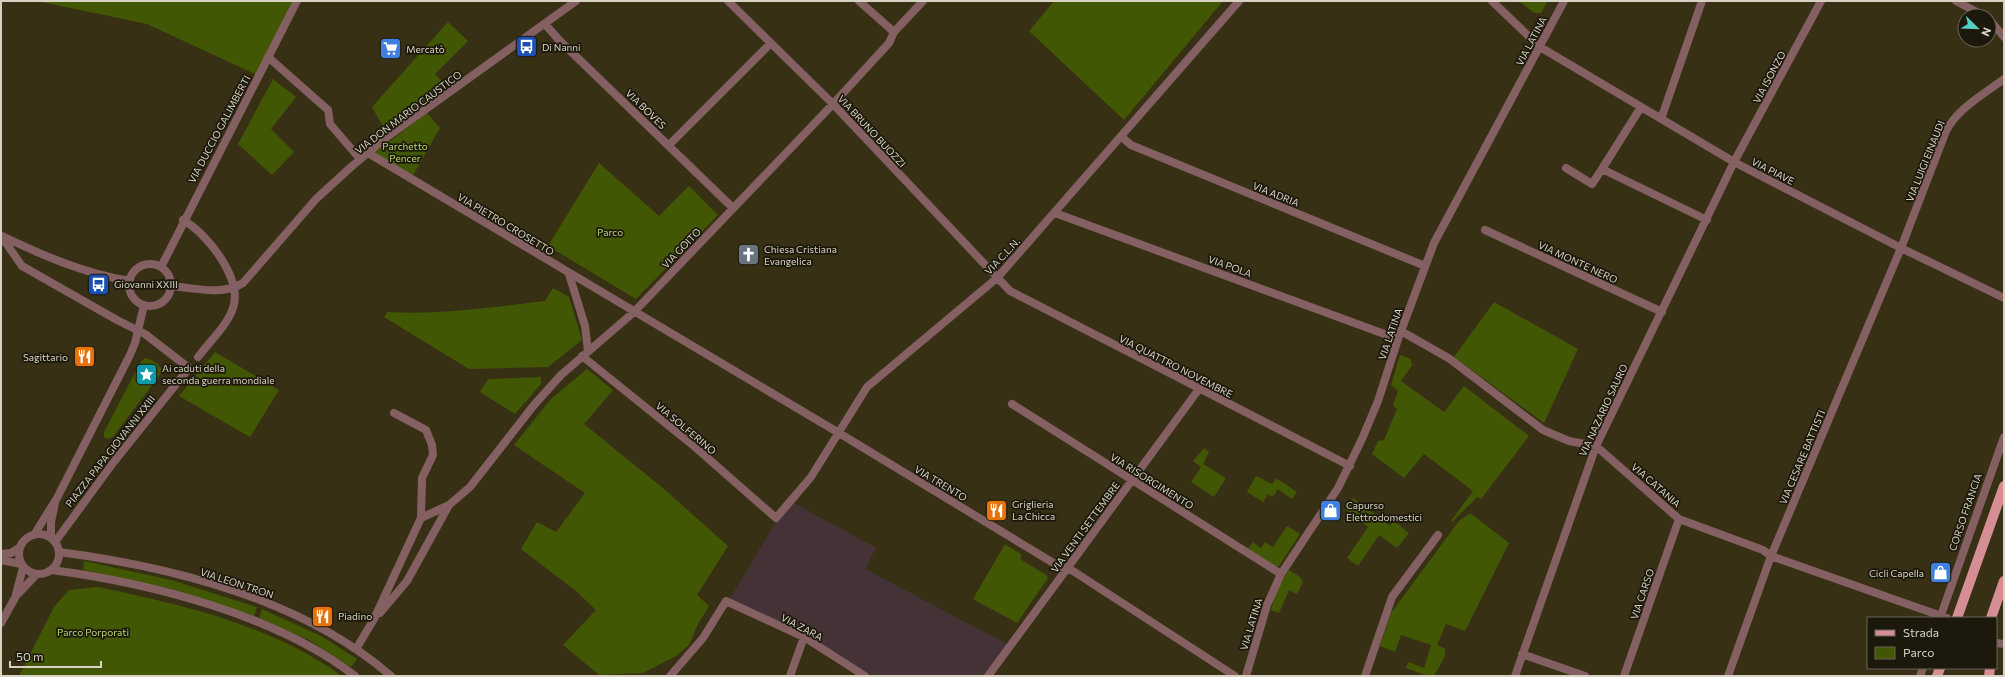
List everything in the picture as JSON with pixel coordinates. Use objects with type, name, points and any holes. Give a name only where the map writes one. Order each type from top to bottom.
[{"type":"main road","points":[[1957,617],[2004,486]]},
{"type":"main road","points":[[1991,617],[2004,580]]},
{"type":"street","name":"VIA DUCCIO GALIMBERTI","points":[[161,267],[183,220],[297,1]]},
{"type":"street","name":"VIA DON MARIO CAUSTICO","points":[[233,289],[243,283],[255,271],[321,195],[360,159],[576,1]]},
{"type":"street","name":"VIA BRUNO BUOZZI","points":[[728,1],[833,104],[997,278]]},
{"type":"street","points":[[859,1],[894,32]]},
{"type":"street","name":"VIA GOITO","points":[[421,518],[449,505],[470,487],[534,405],[561,375],[634,312],[833,104],[889,43],[894,32],[923,1]]},
{"type":"street","name":"VIA C.L.N.","points":[[776,518],[811,477],[867,387],[997,278],[1122,137],[1239,1]]},
{"type":"street","name":"VIA PIAVE","points":[[1492,1],[1540,47],[1734,162],[1901,248],[2004,298]]},
{"type":"street","name":"VIA LATINA","points":[[1246,676],[1267,605],[1281,574],[1338,488],[1350,466],[1378,401],[1398,339],[1434,243],[1564,1]]},
{"type":"street","points":[[1660,118],[1702,1]]},
{"type":"street","name":"VIA ISONZO","points":[[1734,162],[1821,1]]},
{"type":"street","points":[[1956,1],[1969,8]]},
{"type":"street","name":"VIA BOVES","points":[[545,24],[559,40],[733,208]]},
{"type":"street","points":[[1997,29],[2004,37]]},
{"type":"street","points":[[669,146],[770,43]]},
{"type":"street","points":[[268,57],[328,110],[330,124],[360,159]]},
{"type":"street","name":"VIA LUIGI EINAUDI","points":[[1901,248],[1952,120],[2004,79]]},
{"type":"street","points":[[1566,168],[1592,184],[1641,107]]},
{"type":"street","name":"VIA ADRIA","points":[[1122,137],[1131,145],[1425,266]]},
{"type":"street","name":"VIA PIETRO CROSETTO","points":[[368,153],[634,312]]},
{"type":"street","name":"VIA NAZARIO SAURO","points":[[1514,676],[1596,446],[1734,162]]},
{"type":"street","points":[[1602,169],[1707,220]]},
{"type":"street","name":"VIA POLA","points":[[1055,213],[1398,339]]},
{"type":"street","points":[[183,220],[194,226],[228,267],[235,300],[230,317],[198,357]]},
{"type":"street","name":"VIA MONTE NERO","points":[[1485,230],[1662,312]]},
{"type":"street","points":[[1,236],[50,258],[130,281]]},
{"type":"street","points":[[1,236],[22,266],[138,331]]},
{"type":"street","name":"VIA CESARE BATTISTI","points":[[1728,676],[1772,556],[1901,248]]},
{"type":"street","points":[[153,264],[161,267],[166,272],[171,286],[168,296],[160,304],[149,306],[144,305],[132,296],[130,281],[133,274],[138,268],[145,265],[153,264]]},
{"type":"street","points":[[569,274],[585,326],[585,354]]},
{"type":"street","name":"VIA QUATTRO NOVEMBRE","points":[[997,278],[1010,291],[1199,390],[1350,466]]},
{"type":"street","points":[[171,286],[212,290],[233,289]]},
{"type":"street","name":"PIAZZA PAPA GIOVANNI XXIII","points":[[19,548],[28,537],[34,534],[56,498],[130,355],[138,331],[144,305]]},
{"type":"street","name":"VIA TRENTO","points":[[634,312],[839,433],[1065,570],[1073,571],[1235,676]]},
{"type":"street","name":"PIAZZA PAPA GIOVANNI XXIII","points":[[53,540],[189,368],[150,337],[138,331]]},
{"type":"street","points":[[1401,331],[1450,359],[1543,430],[1569,441],[1596,446]]},
{"type":"street","name":"VIA SOLFERINO","points":[[585,354],[776,518]]},
{"type":"street","name":"VIA VENTI SETTEMBRE","points":[[990,675],[1065,570],[1199,390]]},
{"type":"street","name":"VIA RISORGIMENTO","points":[[1012,404],[1281,574]]},
{"type":"street","name":"VIA GOITO","points":[[356,649],[374,619],[421,518],[422,478],[433,455],[432,445],[426,430],[394,413]]},
{"type":"street","name":"CORSO FRANCIA","points":[[1943,617],[2004,437]]},
{"type":"street","name":"VIA CATANIA","points":[[1596,446],[1679,519],[1763,550],[1772,556],[1943,617]]},
{"type":"street","name":"PIAZZA PAPA GIOVANNI XXIII","points":[[56,498],[51,522],[53,540],[59,552]]},
{"type":"street","name":"VIA GOITO","points":[[374,619],[408,581],[449,505]]},
{"type":"street","name":"VIA CARSO","points":[[1624,676],[1679,519]]},
{"type":"street","points":[[34,534],[46,535],[53,540]]},
{"type":"street","points":[[1365,676],[1392,596],[1438,535]]},
{"type":"street","points":[[1,554],[10,553],[19,548]]},
{"type":"street","points":[[16,596],[22,566],[18,556],[19,548]]},
{"type":"street","points":[[1,560],[22,566],[36,575],[42,575],[52,570],[57,564],[59,552]]},
{"type":"street","name":"VIA LEON TRON","points":[[59,552],[173,573],[254,598],[313,623],[356,649],[391,676]]},
{"type":"street","points":[[52,570],[76,573],[163,592],[253,620],[318,649],[355,676]]},
{"type":"street","points":[[1,623],[16,596],[36,575]]},
{"type":"street","name":"VIA ZARA","points":[[670,676],[703,638],[726,601],[804,638],[865,676]]},
{"type":"street","points":[[790,676],[804,638]]},
{"type":"street","points":[[1522,654],[1585,676]]},
{"type":"shaded area","points":[[792,502],[876,548],[865,569],[1009,645],[986,676],[868,676],[729,600],[777,520]]},
{"type":"green space","points":[[37,1],[297,1],[259,76],[147,24]]},
{"type":"green space","points":[[1054,1],[1223,1],[1124,120],[1029,31]]},
{"type":"green space","points":[[1519,1],[1548,1],[1541,13],[1534,13]]},
{"type":"green space","points":[[448,22],[468,41],[435,74],[445,85],[385,130],[372,107]]},
{"type":"green space","points":[[273,79],[296,97],[271,129],[294,152],[272,175],[238,144]]},
{"type":"green space","name":"Parchetto Pencer","points":[[427,113],[440,128],[412,177],[374,153]]},
{"type":"green space","name":"Parco","points":[[599,163],[659,216],[689,186],[718,215],[636,299],[548,246]]},
{"type":"green space","points":[[553,288],[569,297],[582,340],[548,367],[469,369],[384,317],[387,312],[407,313],[447,311],[545,301]]},
{"type":"green space","points":[[1494,302],[1578,349],[1544,423],[1454,357]]},
{"type":"green space","points":[[215,352],[279,390],[250,437],[179,396]]},
{"type":"green space","points":[[1400,355],[1411,359],[1411,363],[1413,364],[1401,381],[1444,412],[1464,386],[1529,436],[1481,499],[1477,497],[1453,522],[1451,521],[1473,491],[1424,454],[1404,478],[1372,454],[1378,441],[1384,440],[1397,409],[1393,405],[1398,391],[1391,385]]},
{"type":"green space","points":[[145,358],[158,365],[162,369],[162,372],[113,437],[107,439],[104,437],[104,432],[140,363]]},
{"type":"green space","points":[[587,369],[613,390],[584,424],[664,489],[728,546],[697,595],[709,606],[698,624],[689,645],[676,656],[643,673],[599,675],[563,645],[596,610],[576,591],[521,549],[537,522],[556,532],[585,493],[514,445],[551,399]]},
{"type":"green space","points":[[541,377],[541,384],[515,414],[480,392],[488,379]]},
{"type":"green space","points":[[1204,448],[1209,452],[1203,464],[1226,478],[1214,497],[1191,482],[1201,467],[1193,461]]},
{"type":"green space","points":[[1256,476],[1272,484],[1276,478],[1297,492],[1292,499],[1278,489],[1273,497],[1268,494],[1263,502],[1247,492]]},
{"type":"green space","points":[[1353,498],[1390,526],[1394,521],[1409,533],[1397,548],[1379,535],[1358,566],[1347,558],[1368,527],[1345,509]]},
{"type":"green space","points":[[1470,513],[1509,543],[1465,631],[1446,624],[1437,645],[1445,649],[1445,656],[1434,676],[1428,676],[1406,668],[1408,662],[1424,668],[1431,645],[1401,635],[1395,652],[1380,646],[1391,613],[1459,521]]},
{"type":"green space","points":[[1287,526],[1300,534],[1279,566],[1274,566],[1248,549],[1253,542],[1261,548],[1265,542],[1273,547]]},
{"type":"green space","points":[[1005,544],[1022,555],[1020,559],[1046,575],[1048,578],[1017,623],[973,599]]},
{"type":"green space","points":[[84,561],[171,580],[257,607],[254,616],[167,588],[83,570]]},
{"type":"green space","points":[[1289,570],[1300,577],[1303,582],[1297,594],[1289,590],[1279,613],[1271,610],[1277,589]]},
{"type":"green space","name":"Parco Porporati","points":[[97,587],[193,609],[255,630],[286,643],[315,658],[342,676],[19,676],[54,607],[69,590]]},
{"type":"green space","points":[[262,609],[321,636],[357,659],[351,667],[309,640],[259,618]]},
{"type":"place","name":"Di Nanni","points":[[527,47]]},
{"type":"place","name":"Mercatò","points":[[391,49]]},
{"type":"place","name":"Chiesa Cristiana Evangelica","points":[[748,255]]},
{"type":"place","name":"Giovanni XXIII","points":[[98,284]]},
{"type":"place","name":"Sagittario","points":[[84,357]]},
{"type":"place","name":"Ai caduti della seconda guerra mondiale","points":[[147,374]]},
{"type":"place","name":"Griglieria La Chicca","points":[[996,510]]},
{"type":"place","name":"Capurso Elettrodomestici","points":[[1331,511]]},
{"type":"place","name":"Cicli Capella","points":[[1940,573]]},
{"type":"place","name":"Piadino","points":[[323,616]]}]
